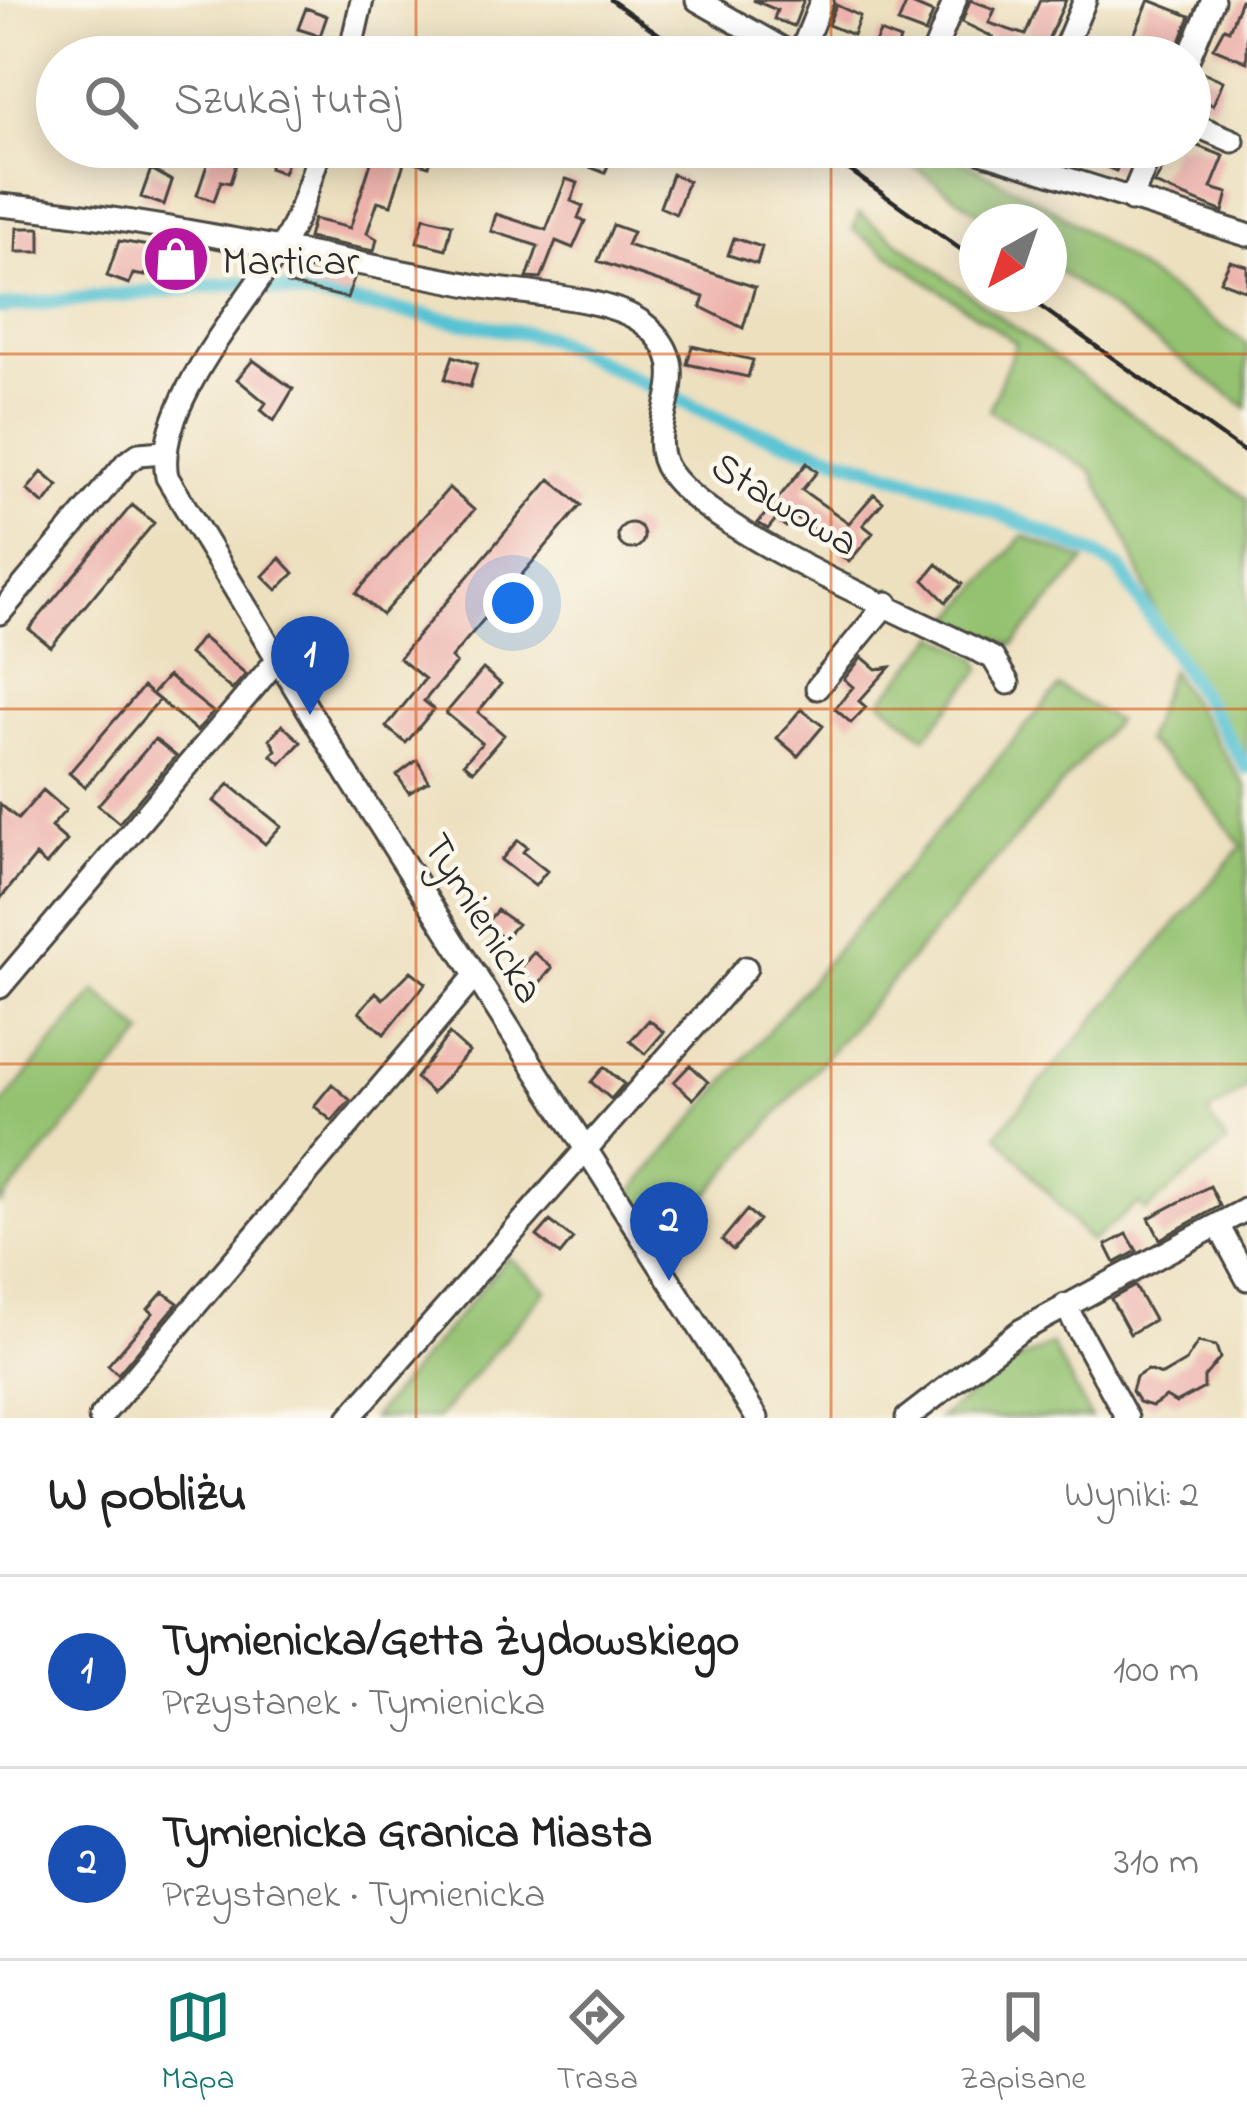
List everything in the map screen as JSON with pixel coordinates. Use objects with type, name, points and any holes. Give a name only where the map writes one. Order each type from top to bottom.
[{"type":"street","points":[[354,36],[362,0]]},
{"type":"street","points":[[697,0],[761,36]]},
{"type":"street","points":[[807,36],[822,0]]},
{"type":"street","points":[[940,36],[955,0]]},
{"type":"street","points":[[1070,36],[1085,0]]},
{"type":"street","points":[[1198,36],[1213,0]]},
{"type":"street","points":[[1211,132],[1233,141]]},
{"type":"street","points":[[0,613],[126,463],[139,454],[163,452],[189,389],[283,245],[313,168]]},
{"type":"street","points":[[1051,168],[1132,200],[1247,235]]},
{"type":"street","points":[[1132,200],[1145,168]]},
{"type":"street","name":"Stawowa","points":[[3,209],[105,215],[621,310],[662,344],[672,361],[674,391],[660,446],[664,463],[700,502],[773,547],[993,658],[1008,683]]},
{"type":"street","name":"Tymienicka","points":[[163,452],[173,494],[757,1418]]},
{"type":"street","points":[[817,688],[887,603]]},
{"type":"street","points":[[0,987],[277,661]]},
{"type":"street","points":[[350,1418],[746,968]]},
{"type":"street","points":[[100,1418],[476,976]]},
{"type":"street","points":[[907,1418],[1020,1331],[1247,1209]]},
{"type":"street","points":[[1218,1225],[1247,1279]]},
{"type":"street","points":[[1065,1305],[1127,1418]]},
{"type":"green space","points":[[916,168],[976,168],[1044,204],[966,204]]},
{"type":"green space","points":[[859,213],[959,287],[959,303],[853,230]]},
{"type":"green space","points":[[1067,218],[1247,344],[1247,408],[1067,277]]},
{"type":"green space","points":[[971,312],[993,312],[1247,499],[1247,760],[1162,628],[1122,529],[1091,471],[989,410],[1016,343]]},
{"type":"green space","points":[[1023,536],[1085,561],[1013,645],[952,619]]},
{"type":"green space","points":[[938,635],[978,659],[981,670],[925,737],[881,701]]},
{"type":"green space","points":[[1170,670],[1247,789],[1247,1088],[1208,1114],[1227,1143],[1146,1211],[1139,1203],[1090,1242],[997,1134],[1242,846],[1192,782],[1145,741]]},
{"type":"green space","points":[[1059,687],[1116,721],[667,1242],[632,1192]]},
{"type":"green space","points":[[96,991],[144,1034],[0,1204],[0,1107]]},
{"type":"green space","points":[[508,1257],[546,1290],[438,1418],[372,1418]]},
{"type":"green space","points":[[1051,1344],[1091,1418],[939,1418],[1009,1366]]},
{"type":"building","points":[[753,0],[804,0],[794,26],[774,19],[777,10]]},
{"type":"building","points":[[970,0],[995,9],[989,23],[1025,35],[1040,0],[1066,0],[1050,36],[991,36],[962,22]]},
{"type":"building","points":[[1149,0],[1190,16],[1182,36],[1133,36]]},
{"type":"building","points":[[1241,0],[1247,0],[1247,62],[1213,48],[1224,28],[1229,30]]},
{"type":"building","points":[[907,2],[933,13],[925,33],[898,23]]},
{"type":"building","points":[[836,5],[860,16],[853,35],[828,25]]},
{"type":"building","points":[[306,8],[327,16],[320,36],[298,29]]},
{"type":"building","points":[[1211,76],[1223,81],[1211,104]]},
{"type":"building","points":[[1211,151],[1224,156],[1211,188],[1228,193],[1223,212],[1154,184],[1163,168],[1211,168]]},
{"type":"building","points":[[206,168],[235,168],[230,183],[221,181],[214,201],[197,195]]},
{"type":"building","points":[[369,168],[402,168],[391,205],[378,201],[367,233],[377,239],[374,251],[308,238],[313,219],[350,228]]},
{"type":"building","points":[[151,169],[172,181],[164,205],[141,197]]},
{"type":"building","points":[[672,174],[688,181],[676,214],[660,207]]},
{"type":"building","points":[[566,179],[578,183],[571,201],[583,206],[578,218],[585,221],[573,248],[556,241],[541,279],[527,278],[538,246],[491,231],[496,214],[546,230]]},
{"type":"building","points":[[424,217],[452,224],[446,249],[417,242]]},
{"type":"building","points":[[613,225],[633,232],[627,245],[755,287],[743,328],[701,307],[704,297],[598,261]]},
{"type":"building","points":[[17,228],[40,228],[40,252],[16,252]]},
{"type":"building","points":[[734,238],[762,247],[757,264],[728,255]]},
{"type":"building","points":[[119,241],[191,253],[186,276],[147,267],[145,276],[133,274],[129,284],[107,276]]},
{"type":"building","points":[[1230,261],[1247,266],[1247,291],[1220,281]]},
{"type":"building","points":[[292,266],[354,278],[347,298],[287,284]]},
{"type":"building","points":[[692,346],[753,360],[748,377],[687,364]]},
{"type":"building","points":[[453,356],[477,364],[470,387],[445,379]]},
{"type":"building","points":[[253,360],[293,389],[274,421],[261,410],[266,403],[237,379]]},
{"type":"building","points":[[807,463],[817,472],[802,490],[849,523],[874,494],[883,502],[863,525],[873,533],[849,562],[839,554],[844,547],[795,517],[786,527],[776,519],[768,529],[758,523]]},
{"type":"building","points":[[42,472],[58,486],[44,504],[27,490]]},
{"type":"building","points":[[550,479],[581,505],[451,658],[456,663],[424,701],[434,709],[406,743],[386,727],[425,679],[399,658]]},
{"type":"building","points":[[449,488],[474,510],[382,615],[356,593]]},
{"type":"building","points":[[132,505],[154,523],[51,647],[29,629]]},
{"type":"building","points":[[631,523],[644,536],[631,549],[618,536]]},
{"type":"building","points":[[280,558],[294,573],[277,590],[263,576]]},
{"type":"building","points":[[937,564],[962,584],[946,602],[924,580]]},
{"type":"building","points":[[202,637],[246,674],[232,690],[189,654]]},
{"type":"building","points":[[862,657],[876,669],[890,667],[859,701],[866,707],[851,723],[835,709],[853,687],[844,679]]},
{"type":"building","points":[[483,669],[501,684],[478,712],[504,735],[473,771],[464,763],[482,743],[446,713]]},
{"type":"building","points":[[168,676],[213,712],[197,731],[152,694]]},
{"type":"building","points":[[143,687],[159,700],[85,787],[69,773]]},
{"type":"building","points":[[801,709],[823,726],[798,756],[777,738]]},
{"type":"building","points":[[282,725],[301,742],[281,764],[271,755],[276,750],[270,739]]},
{"type":"building","points":[[155,739],[176,756],[119,823],[98,805]]},
{"type":"building","points":[[417,760],[429,781],[409,793],[397,775]]},
{"type":"building","points":[[229,784],[281,826],[265,844],[214,801]]},
{"type":"building","points":[[43,790],[66,810],[51,827],[67,841],[46,865],[36,856],[0,899],[0,804],[18,819]]},
{"type":"building","points":[[518,840],[527,847],[523,852],[547,871],[535,886],[501,860]]},
{"type":"building","points":[[497,910],[517,924],[504,939],[486,923]]},
{"type":"building","points":[[534,952],[552,968],[537,986],[519,970]]},
{"type":"building","points":[[411,971],[426,983],[384,1034],[359,1012],[376,992],[383,999]]},
{"type":"building","points":[[649,1020],[664,1032],[645,1054],[630,1041]]},
{"type":"building","points":[[449,1034],[469,1052],[432,1093],[416,1078]]},
{"type":"building","points":[[690,1065],[708,1082],[693,1099],[674,1082]]},
{"type":"building","points":[[604,1067],[624,1084],[611,1099],[591,1082]]},
{"type":"building","points":[[332,1084],[350,1100],[332,1121],[314,1106]]},
{"type":"building","points":[[1210,1186],[1220,1206],[1160,1239],[1149,1218]]},
{"type":"building","points":[[747,1210],[759,1220],[733,1250],[722,1240]]},
{"type":"building","points":[[550,1221],[573,1239],[560,1255],[537,1236]]},
{"type":"building","points":[[1127,1234],[1137,1251],[1115,1263],[1106,1245]]},
{"type":"building","points":[[1135,1286],[1154,1320],[1130,1334],[1111,1299]]},
{"type":"building","points":[[163,1292],[178,1303],[118,1374],[108,1365],[153,1313],[148,1309]]},
{"type":"building","points":[[1198,1342],[1216,1346],[1220,1358],[1204,1377],[1204,1388],[1176,1403],[1166,1397],[1152,1406],[1139,1402],[1132,1391],[1136,1377],[1147,1370],[1162,1375],[1186,1361]]},
{"type":"waterway","points":[[0,307],[241,283],[546,337],[726,422],[947,491],[1120,569],[1247,768]]},
{"type":"railway","points":[[611,0],[662,36]]},
{"type":"railway","points":[[846,168],[959,248]]},
{"type":"railway","points":[[1048,312],[1247,454]]},
{"type":"place","name":"Marticar","points":[[176,259]]},
{"type":"place","name":"Tymienicka/Getta Żydowskiego","points":[[310,715]]},
{"type":"place","name":"Tymienicka Granica Miasta","points":[[669,1281]]}]
